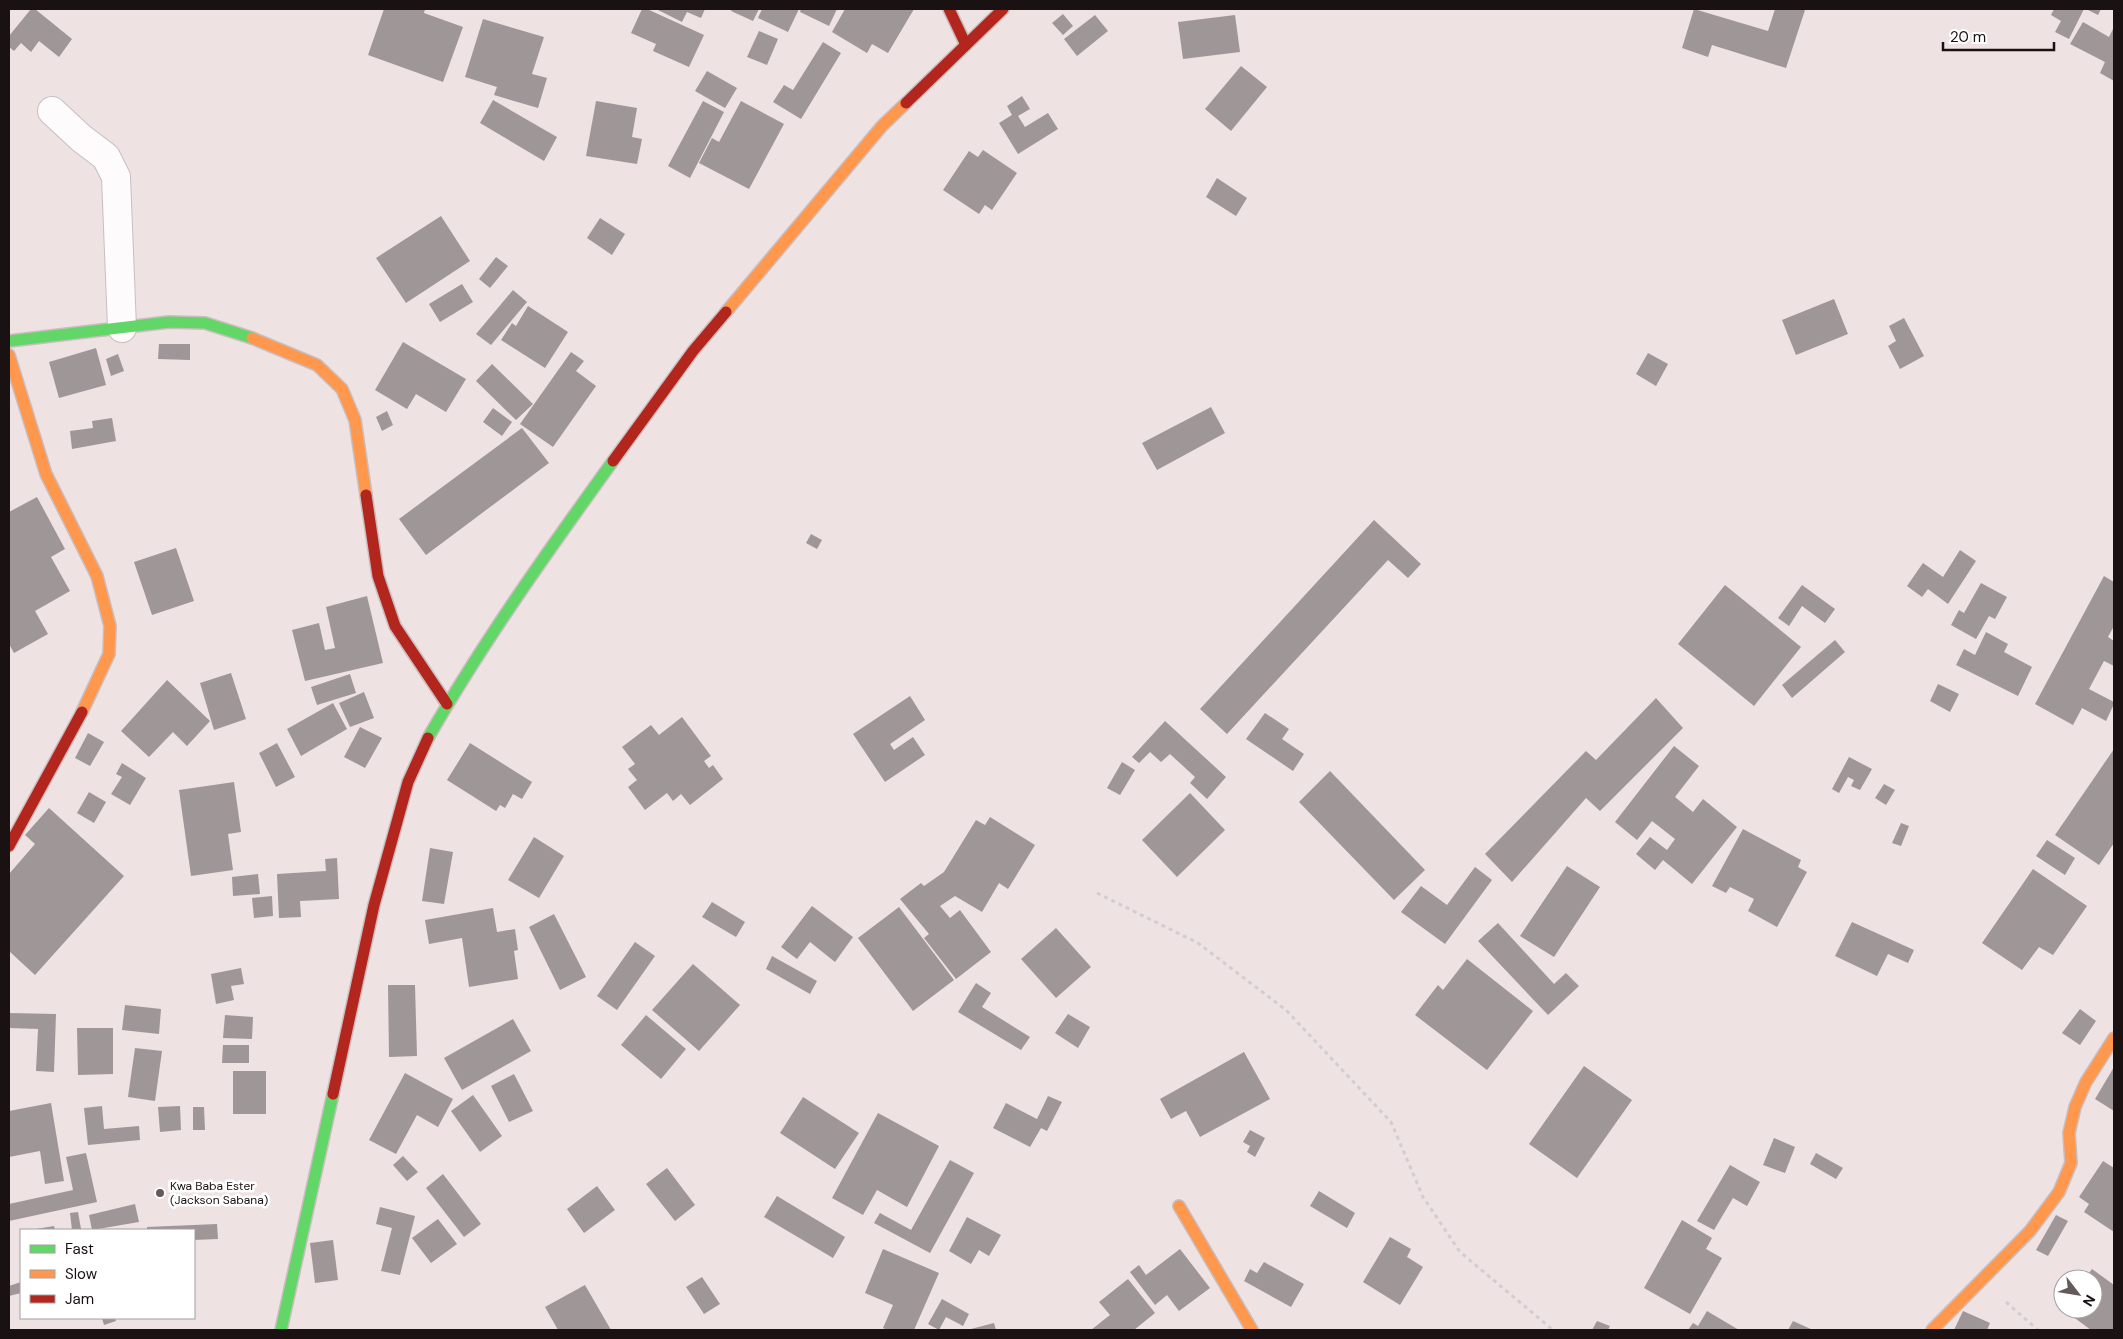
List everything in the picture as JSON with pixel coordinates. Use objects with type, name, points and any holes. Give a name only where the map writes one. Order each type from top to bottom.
[{"type":"street","points":[[949,9],[966,46]]},
{"type":"street","points":[[281,1330],[374,905],[408,782],[421,749],[447,704],[558,537],[694,351],[882,126],[1003,9]]},
{"type":"street","points":[[52,111],[81,138],[106,157],[116,177],[122,328]]},
{"type":"street","points":[[9,341],[169,322],[205,323],[246,336],[316,365],[342,389],[355,420],[378,576],[395,626],[447,704]]},
{"type":"street","points":[[9,355],[46,474],[97,576],[110,626],[109,654],[95,686],[9,846]]},
{"type":"street","points":[[1932,1330],[2017,1245],[2054,1200],[2067,1176],[2073,1159],[2068,1135],[2073,1108],[2087,1078],[2114,1038]]},
{"type":"street","points":[[1179,1206],[1252,1330]]},
{"type":"path","points":[[1097,893],[1198,943],[1286,1010],[1391,1122],[1423,1198],[1460,1252],[1553,1330]]},
{"type":"path","points":[[1981,1280],[2038,1330]]},
{"type":"building","points":[[31,9],[35,9],[72,39],[59,57],[39,41],[31,52],[21,43],[14,51],[9,47],[9,36]]},
{"type":"building","points":[[384,9],[425,9],[424,13],[463,27],[443,82],[368,55]]},
{"type":"building","points":[[642,9],[647,9],[704,35],[689,67],[653,51],[656,44],[631,33]]},
{"type":"building","points":[[656,9],[705,9],[701,18],[687,12],[682,22]]},
{"type":"building","points":[[732,9],[759,9],[753,21],[731,11]]},
{"type":"building","points":[[762,9],[799,9],[788,32],[758,18]]},
{"type":"building","points":[[801,9],[837,9],[829,26],[800,12]]},
{"type":"building","points":[[845,9],[914,9],[888,53],[872,44],[867,53],[832,32]]},
{"type":"building","points":[[1694,9],[1768,31],[1775,9],[1805,10],[1786,68],[1712,45],[1708,57],[1682,48]]},
{"type":"building","points":[[2054,9],[2084,9],[2069,39],[2055,32],[2061,21],[2051,15]]},
{"type":"building","points":[[2086,9],[2101,9],[2098,15]]},
{"type":"building","points":[[1063,14],[1073,26],[1063,35],[1052,23]]},
{"type":"building","points":[[1095,15],[1108,31],[1077,56],[1064,39]]},
{"type":"building","points":[[1235,15],[1240,52],[1183,59],[1178,22]]},
{"type":"building","points":[[483,19],[544,37],[532,74],[547,78],[538,108],[494,95],[497,87],[465,77]]},
{"type":"building","points":[[2083,22],[2109,37],[2114,30],[2114,81],[2100,73],[2105,62],[2070,44]]},
{"type":"building","points":[[759,31],[778,39],[767,65],[747,57]]},
{"type":"building","points":[[823,42],[841,53],[801,119],[773,102],[784,85],[793,90]]},
{"type":"building","points":[[1241,66],[1267,87],[1231,131],[1205,109]]},
{"type":"building","points":[[707,71],[737,88],[725,108],[695,91]]},
{"type":"building","points":[[1022,96],[1030,109],[1018,116],[1025,127],[1048,113],[1058,129],[1018,154],[999,123],[1012,115],[1007,106]]},
{"type":"building","points":[[493,100],[557,137],[544,161],[480,123]]},
{"type":"building","points":[[596,101],[637,108],[632,137],[642,139],[637,164],[586,156]]},
{"type":"building","points":[[703,101],[724,112],[690,178],[668,166]]},
{"type":"building","points":[[741,101],[784,124],[749,189],[699,163],[712,138],[719,142]]},
{"type":"building","points":[[983,150],[1017,173],[992,210],[985,205],[979,214],[943,190],[969,151],[978,157]]},
{"type":"building","points":[[1217,178],[1247,198],[1236,216],[1206,197]]},
{"type":"building","points":[[441,216],[470,261],[406,303],[376,258]]},
{"type":"building","points":[[600,218],[625,234],[612,255],[587,238]]},
{"type":"building","points":[[496,257],[508,266],[490,288],[479,279]]},
{"type":"building","points":[[462,284],[473,302],[440,322],[429,304]]},
{"type":"building","points":[[513,290],[527,302],[491,345],[476,334]]},
{"type":"building","points":[[1834,299],[1848,334],[1796,355],[1782,320]]},
{"type":"building","points":[[528,306],[568,332],[545,368],[501,340],[512,323],[516,326]]},
{"type":"building","points":[[1904,318],[1924,356],[1900,369],[1888,346],[1896,341],[1889,326]]},
{"type":"building","points":[[403,342],[466,379],[446,412],[416,394],[407,409],[375,390]]},
{"type":"building","points":[[159,344],[190,344],[190,360],[158,359]]},
{"type":"building","points":[[96,348],[106,385],[59,398],[49,362]]},
{"type":"building","points":[[571,352],[584,361],[576,371],[596,386],[553,447],[520,424]]},
{"type":"building","points":[[1648,353],[1668,364],[1656,386],[1636,374]]},
{"type":"building","points":[[118,354],[124,371],[111,376],[106,359]]},
{"type":"building","points":[[492,364],[533,404],[516,420],[476,381]]},
{"type":"building","points":[[1211,407],[1225,433],[1157,470],[1142,443]]},
{"type":"building","points":[[493,408],[512,422],[502,436],[483,422]]},
{"type":"building","points":[[387,411],[393,425],[382,431],[376,417]]},
{"type":"building","points":[[112,418],[116,441],[72,449],[70,431],[93,428],[92,421]]},
{"type":"building","points":[[522,428],[549,463],[426,555],[399,519]]},
{"type":"building","points":[[37,497],[65,549],[51,557],[70,591],[35,611],[48,634],[14,653],[9,644],[9,512]]},
{"type":"building","points":[[1374,520],[1421,564],[1408,578],[1388,560],[1227,734],[1200,709]]},
{"type":"building","points":[[811,534],[822,540],[817,549],[806,543]]},
{"type":"building","points":[[176,548],[194,601],[152,615],[134,562]]},
{"type":"building","points":[[1960,550],[1976,561],[1948,604],[1928,589],[1922,597],[1907,586],[1923,563],[1943,577]]},
{"type":"building","points":[[2104,576],[2114,582],[2114,626],[2108,637],[2114,641],[2114,666],[2104,661],[2089,689],[2114,702],[2114,704],[2106,721],[2082,708],[2073,725],[2035,704]]},
{"type":"building","points":[[1981,583],[2007,597],[1995,619],[1989,616],[1976,639],[1951,625],[1959,610],[1964,613]]},
{"type":"building","points":[[1725,585],[1801,647],[1754,706],[1678,644]]},
{"type":"building","points":[[1802,585],[1835,609],[1825,623],[1802,606],[1789,626],[1778,618]]},
{"type":"building","points":[[367,596],[383,663],[305,681],[292,630],[319,623],[325,650],[335,648],[326,607]]},
{"type":"building","points":[[1986,632],[2008,644],[2004,652],[2032,667],[2018,696],[1956,665],[1964,649],[1975,655]]},
{"type":"building","points":[[1835,640],[1845,652],[1792,698],[1782,685]]},
{"type":"building","points":[[231,673],[246,719],[214,730],[200,683]]},
{"type":"building","points":[[350,674],[356,693],[317,705],[311,687]]},
{"type":"building","points":[[167,680],[210,721],[187,746],[173,732],[149,757],[121,731]]},
{"type":"building","points":[[1938,684],[1959,694],[1950,712],[1930,701]]},
{"type":"building","points":[[364,692],[374,718],[350,727],[339,703]]},
{"type":"building","points":[[910,696],[925,720],[890,744],[894,750],[913,737],[925,755],[885,782],[853,734]]},
{"type":"building","points":[[1656,698],[1683,728],[1600,811],[1586,798],[1512,882],[1485,854],[1586,751],[1596,760]]},
{"type":"building","points":[[333,703],[347,729],[301,756],[287,729]]},
{"type":"building","points":[[1265,713],[1289,729],[1282,739],[1304,754],[1293,771],[1246,739]]},
{"type":"building","points":[[682,717],[711,756],[704,761],[709,768],[713,765],[723,779],[690,805],[681,794],[673,801],[667,793],[645,810],[628,787],[637,780],[628,769],[635,764],[622,747],[651,725],[659,735]]},
{"type":"building","points":[[1165,721],[1226,777],[1207,799],[1190,783],[1195,777],[1170,754],[1161,762],[1150,752],[1139,763],[1132,757]]},
{"type":"building","points":[[360,727],[382,738],[365,768],[344,757]]},
{"type":"building","points":[[88,733],[104,742],[90,766],[75,758]]},
{"type":"building","points":[[277,743],[295,777],[276,787],[259,753]]},
{"type":"building","points":[[470,743],[532,782],[522,799],[513,794],[505,808],[500,805],[496,811],[447,780]]},
{"type":"building","points":[[1674,746],[1699,766],[1675,797],[1693,812],[1703,799],[1737,827],[1692,884],[1663,860],[1655,870],[1636,854],[1650,837],[1667,850],[1675,839],[1652,821],[1637,840],[1615,822]]},
{"type":"building","points":[[2114,749],[2114,843],[2099,865],[2055,835]]},
{"type":"building","points":[[1849,757],[1872,769],[1860,790],[1851,786],[1854,780],[1848,777],[1839,793],[1832,789]]},
{"type":"building","points":[[1122,762],[1135,770],[1120,795],[1107,788]]},
{"type":"building","points":[[122,763],[146,778],[130,805],[111,794],[122,777],[116,774]]},
{"type":"building","points":[[1330,771],[1425,870],[1394,900],[1299,802]]},
{"type":"building","points":[[234,782],[241,832],[228,834],[233,870],[191,876],[179,790]]},
{"type":"building","points":[[1884,784],[1895,790],[1886,805],[1875,798]]},
{"type":"building","points":[[89,792],[106,802],[94,823],[77,813]]},
{"type":"building","points":[[1190,793],[1225,830],[1177,877],[1142,840]]},
{"type":"building","points":[[49,808],[124,876],[35,975],[9,951],[9,874],[35,844],[25,835]]},
{"type":"building","points":[[990,817],[1035,845],[1008,889],[999,883],[982,912],[955,896],[940,906],[950,918],[960,910],[991,952],[956,979],[924,938],[929,934],[900,899],[921,883],[924,886],[944,872],[976,820],[985,825]]},
{"type":"building","points":[[1901,823],[1909,826],[1901,846],[1892,843]]},
{"type":"building","points":[[1743,829],[1801,860],[1798,867],[1807,872],[1777,927],[1748,911],[1754,899],[1730,887],[1726,893],[1712,886]]},
{"type":"building","points":[[534,837],[564,856],[539,898],[508,880]]},
{"type":"building","points":[[2047,840],[2075,858],[2065,875],[2036,856]]},
{"type":"building","points":[[430,848],[453,852],[444,904],[422,901]]},
{"type":"building","points":[[337,858],[339,899],[300,901],[301,917],[279,918],[277,874],[326,871],[325,859]]},
{"type":"building","points":[[1567,866],[1600,887],[1554,957],[1520,936]]},
{"type":"building","points":[[1475,867],[1492,880],[1445,944],[1401,912],[1421,886],[1447,905]]},
{"type":"building","points":[[2033,869],[2087,906],[2053,955],[2039,947],[2022,970],[1982,943]]},
{"type":"building","points":[[258,874],[260,894],[233,896],[232,877]]},
{"type":"building","points":[[272,896],[273,916],[254,918],[252,898]]},
{"type":"building","points":[[712,902],[745,922],[736,937],[702,917]]},
{"type":"building","points":[[812,906],[853,937],[835,962],[810,942],[797,959],[781,947]]},
{"type":"building","points":[[899,907],[954,980],[913,1011],[858,938]]},
{"type":"building","points":[[493,908],[497,932],[515,929],[518,950],[514,951],[518,979],[469,987],[462,938],[429,944],[425,920]]},
{"type":"building","points":[[554,914],[586,977],[560,990],[529,927]]},
{"type":"building","points":[[1852,922],[1914,950],[1908,963],[1888,954],[1877,976],[1835,956]]},
{"type":"building","points":[[1498,923],[1554,984],[1566,973],[1579,986],[1548,1015],[1478,941]]},
{"type":"building","points":[[1056,928],[1091,967],[1056,998],[1021,959]]},
{"type":"building","points":[[635,942],[655,956],[617,1010],[597,996]]},
{"type":"building","points":[[772,956],[817,981],[810,994],[766,969]]},
{"type":"building","points":[[1467,959],[1533,1011],[1487,1070],[1415,1015],[1438,985],[1443,990]]},
{"type":"building","points":[[693,964],[740,1005],[699,1051],[652,1010]]},
{"type":"building","points":[[241,968],[244,984],[231,986],[234,1000],[216,1004],[211,974]]},
{"type":"building","points":[[976,983],[991,993],[982,1007],[1030,1037],[1021,1050],[958,1012]]},
{"type":"building","points":[[388,985],[415,985],[417,1056],[389,1057]]},
{"type":"building","points":[[125,1005],[161,1009],[159,1034],[122,1030]]},
{"type":"building","points":[[2080,1009],[2096,1021],[2080,1045],[2062,1033]]},
{"type":"building","points":[[9,1013],[56,1014],[54,1072],[36,1071],[38,1029],[9,1028]]},
{"type":"building","points":[[1068,1014],[1090,1027],[1078,1048],[1055,1033]]},
{"type":"building","points":[[225,1015],[253,1017],[252,1039],[223,1038]]},
{"type":"building","points":[[646,1015],[686,1049],[661,1079],[621,1045]]},
{"type":"building","points":[[513,1019],[531,1051],[462,1090],[444,1058]]},
{"type":"building","points":[[77,1028],[113,1028],[113,1074],[78,1075]]},
{"type":"building","points":[[223,1045],[249,1045],[249,1063],[222,1063]]},
{"type":"building","points":[[135,1048],[162,1051],[155,1101],[128,1097]]},
{"type":"building","points":[[1244,1052],[1270,1099],[1200,1137],[1186,1111],[1171,1119],[1160,1099]]},
{"type":"building","points":[[1584,1066],[1632,1100],[1577,1178],[1529,1144]]},
{"type":"building","points":[[2114,1067],[2114,1111],[2095,1099]]},
{"type":"building","points":[[233,1071],[266,1071],[266,1114],[233,1114]]},
{"type":"building","points":[[405,1073],[453,1099],[438,1127],[417,1115],[396,1154],[369,1140]]},
{"type":"building","points":[[514,1074],[533,1111],[509,1122],[491,1086]]},
{"type":"building","points":[[473,1095],[502,1136],[480,1152],[451,1111]]},
{"type":"building","points":[[1048,1096],[1062,1102],[1047,1131],[1041,1128],[1030,1147],[993,1128],[1006,1103],[1037,1119]]},
{"type":"building","points":[[803,1097],[859,1133],[835,1169],[780,1133]]},
{"type":"building","points":[[51,1103],[64,1181],[45,1184],[40,1151],[9,1157],[9,1111]]},
{"type":"building","points":[[102,1106],[104,1129],[139,1126],[140,1140],[88,1145],[84,1108]]},
{"type":"building","points":[[180,1106],[181,1130],[160,1132],[158,1107]]},
{"type":"building","points":[[193,1107],[204,1107],[205,1130],[193,1130]]},
{"type":"building","points":[[878,1113],[939,1146],[907,1207],[877,1190],[863,1215],[832,1198]]},
{"type":"building","points":[[1250,1130],[1265,1138],[1255,1157],[1247,1152],[1250,1146],[1243,1142]]},
{"type":"building","points":[[1774,1138],[1795,1147],[1785,1173],[1763,1165]]},
{"type":"building","points":[[86,1153],[97,1202],[9,1221],[9,1204],[73,1190],[66,1157]]},
{"type":"building","points":[[1816,1153],[1843,1168],[1836,1179],[1810,1164]]},
{"type":"building","points":[[403,1156],[418,1172],[407,1181],[393,1165]]},
{"type":"building","points":[[950,1160],[974,1173],[930,1253],[874,1223],[880,1213],[911,1230]]},
{"type":"building","points":[[2103,1161],[2114,1168],[2114,1232],[2084,1212],[2089,1204],[2079,1197]]},
{"type":"building","points":[[1730,1165],[1760,1182],[1747,1206],[1733,1198],[1714,1230],[1697,1221]]},
{"type":"building","points":[[667,1168],[695,1205],[675,1221],[646,1184]]},
{"type":"building","points":[[443,1174],[481,1224],[464,1237],[426,1188]]},
{"type":"building","points":[[597,1186],[615,1210],[584,1233],[567,1209]]},
{"type":"building","points":[[1319,1191],[1355,1213],[1347,1228],[1310,1206]]},
{"type":"building","points":[[777,1196],[845,1237],[833,1258],[764,1217]]},
{"type":"building","points":[[135,1204],[139,1222],[92,1229],[89,1215]]},
{"type":"building","points":[[380,1207],[415,1216],[400,1275],[381,1271],[392,1228],[376,1224]]},
{"type":"building","points":[[78,1212],[81,1229],[72,1229],[70,1213]]},
{"type":"building","points":[[2056,1215],[2068,1221],[2048,1256],[2036,1250]]},
{"type":"building","points":[[967,1217],[1001,1235],[989,1256],[979,1250],[971,1264],[949,1251]]},
{"type":"building","points":[[438,1219],[457,1244],[431,1263],[412,1238]]},
{"type":"building","points":[[1682,1220],[1712,1238],[1706,1249],[1722,1258],[1690,1314],[1644,1288]]},
{"type":"building","points":[[217,1224],[218,1239],[195,1240],[195,1229],[147,1229],[147,1227]]},
{"type":"building","points":[[54,1226],[55,1229],[36,1229]]},
{"type":"building","points":[[1390,1237],[1411,1249],[1407,1257],[1423,1267],[1400,1305],[1363,1282]]},
{"type":"building","points":[[333,1240],[338,1280],[315,1283],[310,1243]]},
{"type":"building","points":[[883,1249],[939,1273],[914,1330],[887,1330],[883,1328],[893,1305],[865,1293]]},
{"type":"building","points":[[1180,1249],[1210,1288],[1179,1311],[1167,1295],[1155,1305],[1130,1272],[1139,1265],[1146,1275]]},
{"type":"building","points":[[1264,1262],[1304,1284],[1291,1307],[1244,1281],[1250,1269],[1257,1273]]},
{"type":"building","points":[[702,1277],[720,1304],[704,1314],[686,1287]]},
{"type":"building","points":[[2103,1277],[2114,1285],[2114,1330],[2091,1330],[2076,1319],[2103,1319]]},
{"type":"building","points":[[1128,1279],[1155,1313],[1134,1330],[1091,1330],[1110,1315],[1099,1302]]},
{"type":"building","points":[[20,1282],[20,1293],[9,1296],[9,1286]]},
{"type":"building","points":[[585,1285],[611,1330],[558,1330],[545,1307]]},
{"type":"building","points":[[942,1299],[969,1314],[963,1326],[946,1317],[939,1330],[928,1324]]},
{"type":"building","points":[[1707,1311],[1739,1330],[1688,1330],[1693,1323],[1698,1326]]},
{"type":"building","points":[[1963,1311],[1990,1323],[1987,1330],[1954,1330]]},
{"type":"building","points":[[102,1319],[115,1319],[116,1321],[104,1325]]},
{"type":"building","points":[[1597,1321],[1610,1326],[1608,1330],[1592,1330]]},
{"type":"building","points":[[1793,1321],[1813,1330],[1788,1330]]},
{"type":"building","points":[[994,1323],[996,1330],[967,1330]]},
{"type":"traffic: fast","points":[[9,341],[169,322],[205,323],[252,338]]},
{"type":"traffic: fast","points":[[428,738],[471,667],[540,563],[613,461]]},
{"type":"traffic: fast","points":[[281,1330],[333,1094]]},
{"type":"traffic: slow","points":[[726,312],[882,126],[906,103]]},
{"type":"traffic: slow","points":[[252,338],[317,365],[342,389],[355,420],[366,495]]},
{"type":"traffic: slow","points":[[9,355],[46,474],[97,576],[110,626],[109,654],[82,712]]},
{"type":"traffic: slow","points":[[1932,1330],[2030,1231],[2059,1192],[2071,1163],[2069,1133],[2075,1107],[2086,1082],[2114,1038]]},
{"type":"traffic: slow","points":[[1179,1206],[1252,1330]]},
{"type":"traffic: jam","points":[[949,9],[966,45]]},
{"type":"traffic: jam","points":[[906,103],[1003,9]]},
{"type":"traffic: jam","points":[[613,461],[693,351],[726,312]]},
{"type":"traffic: jam","points":[[366,495],[378,576],[395,626],[447,704]]},
{"type":"traffic: jam","points":[[9,846],[82,712]]},
{"type":"traffic: jam","points":[[333,1094],[374,905],[408,782],[428,738]]},
{"type":"place","name":"Kwa Baba Ester (Jackson Sabana)","points":[[160,1193]]}]
